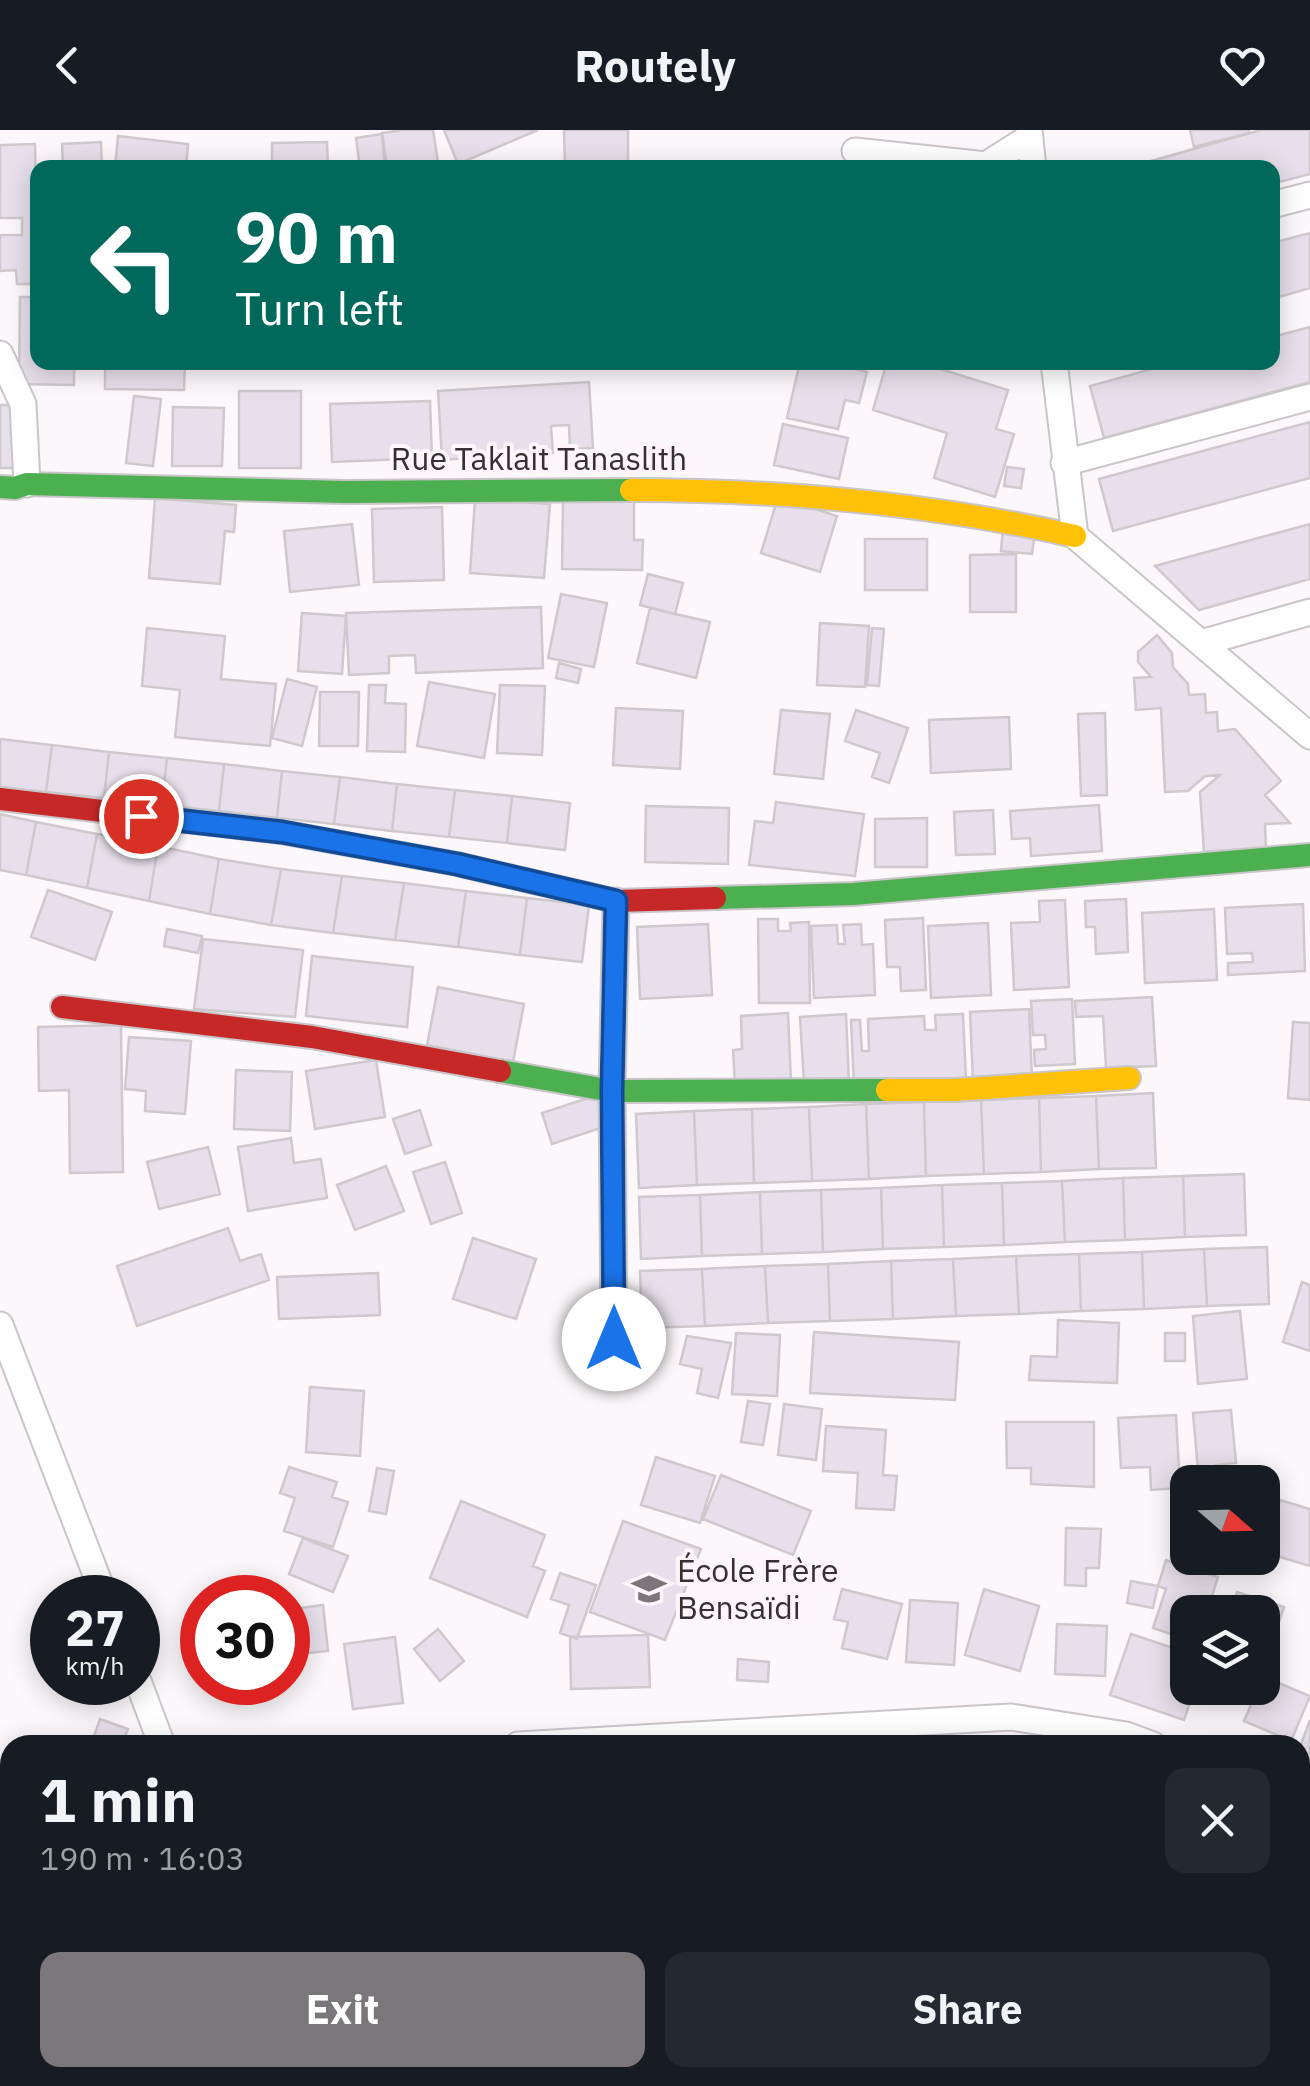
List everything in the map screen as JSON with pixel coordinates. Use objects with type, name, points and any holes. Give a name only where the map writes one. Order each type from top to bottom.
[{"type":"street","points":[[992,160],[1029,134],[1032,160]]},
{"type":"street","points":[[855,151],[946,160]]},
{"type":"street","points":[[1280,203],[1310,195]]},
{"type":"street","points":[[0,354],[23,404],[27,484]]},
{"type":"street","points":[[1055,370],[1075,536],[1310,736]]},
{"type":"street","points":[[1064,463],[1310,397]]},
{"type":"street","name":"Rue Taklait Tanaslith","points":[[0,487],[27,484],[390,492],[596,488],[784,494],[939,507],[1075,536]]},
{"type":"street","points":[[1201,643],[1310,612]]},
{"type":"street","points":[[0,799],[282,832],[457,864],[616,901],[853,894],[1310,855]]},
{"type":"street","points":[[614,1339],[612,1090],[616,901]]},
{"type":"street","points":[[62,1007],[312,1037],[612,1090],[955,1090],[1128,1078]]},
{"type":"street","points":[[0,1326],[96,1575]]},
{"type":"street","points":[[147,1705],[158,1735]]},
{"type":"street","points":[[694,1735],[1011,1717],[1126,1735]]},
{"type":"building","points":[[433,130],[438,160],[386,160],[382,133]]},
{"type":"building","points":[[444,130],[538,130],[467,160],[456,160]]},
{"type":"building","points":[[564,130],[628,130],[628,160],[565,160]]},
{"type":"building","points":[[1190,130],[1249,130],[1249,133],[1194,147]]},
{"type":"building","points":[[1261,130],[1310,130],[1310,174],[1280,182],[1280,160],[1154,160]]},
{"type":"building","points":[[382,134],[384,160],[359,160],[356,138]]},
{"type":"building","points":[[118,136],[188,144],[187,160],[116,160]]},
{"type":"building","points":[[101,142],[102,160],[63,160],[62,144]]},
{"type":"building","points":[[327,142],[328,160],[272,160],[272,143]]},
{"type":"building","points":[[35,144],[35,160],[30,160],[30,284],[17,284],[16,270],[0,271],[0,235],[22,235],[22,218],[0,218],[0,145]]},
{"type":"building","points":[[1310,233],[1310,288],[1280,297],[1280,241]]},
{"type":"building","points":[[20,297],[30,297],[30,370],[74,370],[74,385],[19,384]]},
{"type":"building","points":[[1310,327],[1310,382],[1104,438],[1090,386],[1148,370],[1280,370],[1280,335]]},
{"type":"building","points":[[105,370],[185,370],[184,390],[105,389]]},
{"type":"building","points":[[798,370],[867,372],[859,403],[845,400],[838,429],[787,418]]},
{"type":"building","points":[[885,370],[944,370],[1008,390],[996,429],[1014,434],[995,497],[934,478],[947,433],[873,410]]},
{"type":"building","points":[[589,382],[593,448],[570,449],[569,425],[551,426],[553,453],[442,460],[438,391]]},
{"type":"building","points":[[239,391],[301,391],[301,468],[239,468]]},
{"type":"building","points":[[134,396],[161,399],[153,466],[126,463]]},
{"type":"building","points":[[430,401],[432,458],[332,462],[330,404]]},
{"type":"building","points":[[0,405],[17,405],[14,468],[0,468]]},
{"type":"building","points":[[173,407],[224,408],[222,466],[172,466]]},
{"type":"building","points":[[1310,422],[1310,478],[1113,531],[1099,479]]},
{"type":"building","points":[[783,424],[848,438],[839,479],[774,465]]},
{"type":"building","points":[[1007,467],[1024,469],[1021,488],[1004,486]]},
{"type":"building","points":[[778,497],[837,516],[820,572],[761,553]]},
{"type":"building","points":[[155,498],[236,505],[234,532],[225,531],[220,584],[149,578]]},
{"type":"building","points":[[475,499],[550,504],[544,578],[470,573]]},
{"type":"building","points":[[563,499],[634,500],[634,540],[643,540],[642,570],[562,569]]},
{"type":"building","points":[[442,507],[444,580],[374,582],[372,509]]},
{"type":"building","points":[[352,524],[359,585],[290,592],[284,531]]},
{"type":"building","points":[[1310,524],[1310,579],[1199,610],[1155,566]]},
{"type":"building","points":[[1003,527],[1035,531],[1032,554],[1001,551]]},
{"type":"building","points":[[865,539],[927,539],[927,590],[865,590]]},
{"type":"building","points":[[1016,554],[1016,612],[970,612],[970,555]]},
{"type":"building","points":[[648,574],[683,583],[675,614],[640,605]]},
{"type":"building","points":[[561,594],[607,603],[594,667],[548,658]]},
{"type":"building","points":[[541,607],[543,668],[416,673],[415,655],[389,656],[389,673],[349,675],[346,613]]},
{"type":"building","points":[[650,608],[710,622],[696,678],[637,663]]},
{"type":"building","points":[[302,613],[346,616],[342,674],[298,671]]},
{"type":"building","points":[[820,623],[869,626],[865,687],[817,685]]},
{"type":"building","points":[[147,628],[225,636],[221,679],[276,684],[270,746],[175,737],[180,690],[142,686]]},
{"type":"building","points":[[872,628],[884,629],[879,686],[867,685]]},
{"type":"building","points":[[1157,635],[1172,653],[1173,667],[1188,684],[1189,695],[1205,694],[1206,713],[1217,712],[1218,731],[1235,729],[1281,781],[1265,795],[1290,823],[1265,824],[1266,848],[1204,852],[1200,792],[1220,775],[1205,776],[1188,791],[1165,792],[1161,708],[1136,710],[1134,678],[1151,677],[1138,662],[1138,652]]},
{"type":"building","points":[[559,663],[581,669],[578,683],[556,678]]},
{"type":"building","points":[[287,679],[317,687],[302,746],[272,738]]},
{"type":"building","points":[[429,682],[495,694],[484,758],[417,746]]},
{"type":"building","points":[[369,685],[386,685],[385,703],[406,704],[405,752],[367,751]]},
{"type":"building","points":[[500,685],[545,686],[542,755],[497,753]]},
{"type":"building","points":[[320,692],[359,692],[358,746],[319,746]]},
{"type":"building","points":[[616,708],[683,711],[680,769],[613,765]]},
{"type":"building","points":[[781,710],[830,714],[823,779],[774,774]]},
{"type":"building","points":[[856,710],[908,728],[889,783],[872,777],[880,753],[845,741]]},
{"type":"building","points":[[1105,713],[1107,795],[1081,796],[1078,714]]},
{"type":"building","points":[[1009,717],[1011,769],[931,773],[929,720]]},
{"type":"building","points":[[0,739],[52,745],[46,792],[0,787]]},
{"type":"building","points":[[52,745],[109,752],[104,798],[46,792]]},
{"type":"building","points":[[109,752],[167,758],[162,805],[104,798]]},
{"type":"building","points":[[167,758],[224,764],[219,811],[162,805]]},
{"type":"building","points":[[224,764],[282,771],[277,818],[219,811]]},
{"type":"building","points":[[282,771],[340,777],[334,824],[277,818]]},
{"type":"building","points":[[340,777],[397,784],[392,831],[334,824]]},
{"type":"building","points":[[397,784],[455,790],[449,837],[392,831]]},
{"type":"building","points":[[455,790],[512,796],[507,843],[449,837]]},
{"type":"building","points":[[512,796],[570,803],[565,850],[507,843]]},
{"type":"building","points":[[776,802],[864,814],[855,876],[749,865],[755,821],[773,823]]},
{"type":"building","points":[[1099,805],[1102,851],[1031,856],[1030,838],[1012,839],[1010,811]]},
{"type":"building","points":[[646,806],[729,808],[728,864],[645,862]]},
{"type":"building","points":[[993,810],[995,854],[956,855],[954,812]]},
{"type":"building","points":[[0,814],[36,822],[26,875],[0,870]]},
{"type":"building","points":[[927,818],[927,867],[875,867],[875,819]]},
{"type":"building","points":[[36,822],[97,834],[87,888],[26,875]]},
{"type":"building","points":[[97,834],[158,846],[149,901],[87,888]]},
{"type":"building","points":[[158,846],[219,859],[210,914],[149,901]]},
{"type":"building","points":[[219,859],[281,869],[271,925],[210,914]]},
{"type":"building","points":[[281,869],[342,876],[333,933],[271,925]]},
{"type":"building","points":[[342,876],[404,883],[395,940],[333,933]]},
{"type":"building","points":[[404,883],[466,891],[458,947],[395,940]]},
{"type":"building","points":[[48,890],[112,912],[95,960],[31,937]]},
{"type":"building","points":[[466,891],[527,898],[520,955],[458,947]]},
{"type":"building","points":[[527,898],[589,905],[582,962],[520,955]]},
{"type":"building","points":[[1126,899],[1128,952],[1096,954],[1095,927],[1086,927],[1085,901]]},
{"type":"building","points":[[1065,900],[1069,987],[1014,990],[1011,923],[1040,922],[1039,901]]},
{"type":"building","points":[[1303,904],[1305,971],[1228,975],[1228,963],[1253,962],[1252,953],[1227,954],[1225,908]]},
{"type":"building","points":[[1214,909],[1217,980],[1145,983],[1142,913]]},
{"type":"building","points":[[923,918],[926,990],[901,991],[900,967],[887,967],[885,920]]},
{"type":"building","points":[[758,919],[778,919],[778,931],[791,931],[790,923],[809,922],[810,1003],[759,1003]]},
{"type":"building","points":[[988,923],[991,995],[931,998],[928,926]]},
{"type":"building","points":[[708,924],[712,995],[640,999],[637,927]]},
{"type":"building","points":[[861,924],[862,945],[873,944],[875,995],[814,998],[811,926],[837,925],[838,944],[845,944],[843,925]]},
{"type":"building","points":[[167,929],[202,936],[198,953],[164,946]]},
{"type":"building","points":[[203,939],[303,950],[295,1017],[194,1009]]},
{"type":"building","points":[[312,956],[413,967],[407,1027],[306,1016]]},
{"type":"building","points":[[438,987],[524,1004],[513,1062],[427,1045]]},
{"type":"building","points":[[1152,997],[1156,1066],[1106,1068],[1103,1016],[1076,1017],[1075,1001]]},
{"type":"building","points":[[1072,999],[1075,1064],[1035,1066],[1034,1050],[1046,1049],[1045,1035],[1033,1035],[1031,1001]]},
{"type":"building","points":[[1029,1009],[1032,1078],[973,1081],[970,1012]]},
{"type":"building","points":[[788,1013],[791,1082],[735,1085],[733,1050],[742,1049],[741,1016]]},
{"type":"building","points":[[846,1014],[849,1082],[804,1084],[800,1017]]},
{"type":"building","points":[[963,1014],[966,1080],[854,1086],[851,1020],[860,1020],[862,1051],[869,1051],[868,1019],[924,1016],[925,1030],[936,1030],[935,1015]]},
{"type":"building","points":[[1293,1022],[1310,1023],[1310,1100],[1288,1098]]},
{"type":"building","points":[[121,1025],[123,1172],[70,1173],[69,1090],[39,1091],[38,1027]]},
{"type":"building","points":[[129,1037],[191,1041],[185,1114],[145,1111],[146,1091],[125,1089]]},
{"type":"building","points":[[376,1060],[385,1117],[315,1129],[306,1071]]},
{"type":"building","points":[[236,1070],[292,1072],[290,1131],[234,1129]]},
{"type":"building","points":[[1153,1093],[1156,1168],[1099,1169],[1096,1096]]},
{"type":"building","points":[[597,1095],[607,1126],[552,1144],[542,1113]]},
{"type":"building","points":[[1096,1096],[1099,1169],[1041,1172],[1039,1098]]},
{"type":"building","points":[[1039,1098],[1041,1172],[984,1174],[981,1100]]},
{"type":"building","points":[[981,1100],[984,1174],[926,1176],[924,1102]]},
{"type":"building","points":[[924,1102],[926,1176],[869,1179],[866,1104]]},
{"type":"building","points":[[866,1104],[869,1179],[812,1181],[809,1107]]},
{"type":"building","points":[[809,1107],[812,1181],[754,1183],[752,1109]]},
{"type":"building","points":[[752,1109],[754,1183],[697,1185],[694,1111]]},
{"type":"building","points":[[420,1110],[431,1145],[405,1154],[393,1119]]},
{"type":"building","points":[[694,1111],[697,1185],[639,1188],[636,1114]]},
{"type":"building","points":[[291,1138],[294,1163],[321,1159],[327,1198],[248,1211],[238,1147]]},
{"type":"building","points":[[208,1147],[220,1194],[159,1209],[147,1162]]},
{"type":"building","points":[[445,1162],[462,1213],[431,1224],[413,1172]]},
{"type":"building","points":[[386,1166],[404,1211],[355,1230],[337,1185]]},
{"type":"building","points":[[1244,1174],[1246,1235],[1185,1237],[1183,1176]]},
{"type":"building","points":[[1183,1176],[1185,1237],[1125,1240],[1123,1178]]},
{"type":"building","points":[[1123,1178],[1125,1240],[1065,1242],[1062,1181]]},
{"type":"building","points":[[1062,1181],[1065,1242],[1004,1245],[1002,1183]]},
{"type":"building","points":[[1002,1183],[1004,1245],[944,1247],[942,1185]]},
{"type":"building","points":[[942,1185],[944,1247],[883,1249],[881,1188]]},
{"type":"building","points":[[881,1188],[883,1249],[823,1252],[821,1190]]},
{"type":"building","points":[[821,1190],[823,1252],[762,1254],[760,1192]]},
{"type":"building","points":[[760,1192],[762,1254],[702,1256],[700,1195]]},
{"type":"building","points":[[700,1195],[702,1256],[641,1259],[639,1197]]},
{"type":"building","points":[[228,1228],[240,1261],[261,1254],[269,1280],[137,1326],[117,1266]]},
{"type":"building","points":[[473,1238],[536,1259],[516,1319],[453,1299]]},
{"type":"building","points":[[1267,1247],[1269,1304],[1207,1306],[1204,1249]]},
{"type":"building","points":[[1204,1249],[1207,1306],[1144,1309],[1142,1252]]},
{"type":"building","points":[[1142,1252],[1144,1309],[1081,1311],[1079,1254]]},
{"type":"building","points":[[1079,1254],[1081,1311],[1019,1314],[1016,1256]]},
{"type":"building","points":[[1016,1256],[1019,1314],[956,1316],[953,1259]]},
{"type":"building","points":[[953,1259],[956,1316],[893,1319],[891,1261]]},
{"type":"building","points":[[891,1261],[893,1319],[830,1321],[828,1264]]},
{"type":"building","points":[[828,1264],[830,1321],[768,1323],[765,1266]]},
{"type":"building","points":[[765,1266],[768,1323],[705,1326],[702,1269]]},
{"type":"building","points":[[702,1269],[705,1326],[642,1328],[640,1271]]},
{"type":"building","points":[[378,1273],[380,1315],[279,1319],[277,1277]]},
{"type":"building","points":[[1302,1282],[1310,1285],[1310,1351],[1283,1342]]},
{"type":"building","points":[[622,1293],[641,1295],[636,1334],[618,1331]]},
{"type":"building","points":[[1240,1311],[1247,1379],[1198,1384],[1193,1316]]},
{"type":"building","points":[[1058,1320],[1119,1323],[1117,1383],[1029,1380],[1031,1356],[1057,1357]]},
{"type":"building","points":[[814,1332],[959,1342],[955,1400],[810,1393]]},
{"type":"building","points":[[736,1333],[780,1335],[777,1396],[732,1394]]},
{"type":"building","points":[[1165,1333],[1185,1333],[1185,1361],[1165,1361]]},
{"type":"building","points":[[687,1336],[731,1343],[718,1398],[697,1393],[702,1369],[680,1364]]},
{"type":"building","points":[[310,1387],[364,1391],[360,1456],[306,1452]]},
{"type":"building","points":[[748,1401],[770,1404],[763,1445],[741,1442]]},
{"type":"building","points":[[784,1404],[822,1409],[816,1460],[778,1455]]},
{"type":"building","points":[[1231,1410],[1236,1463],[1198,1465],[1193,1413]]},
{"type":"building","points":[[1176,1415],[1179,1465],[1170,1465],[1170,1489],[1151,1490],[1150,1467],[1121,1468],[1118,1418]]},
{"type":"building","points":[[1006,1422],[1094,1422],[1094,1487],[1031,1484],[1031,1468],[1007,1468]]},
{"type":"building","points":[[826,1426],[886,1430],[883,1475],[897,1476],[894,1510],[856,1508],[858,1473],[823,1471]]},
{"type":"building","points":[[656,1457],[715,1476],[700,1523],[641,1505]]},
{"type":"building","points":[[289,1467],[337,1482],[332,1497],[348,1502],[333,1547],[284,1531],[295,1498],[280,1493]]},
{"type":"building","points":[[377,1468],[394,1471],[386,1514],[369,1511]]},
{"type":"building","points":[[721,1475],[811,1511],[793,1555],[703,1519]]},
{"type":"building","points":[[1280,1500],[1310,1509],[1310,1566],[1280,1557]]},
{"type":"building","points":[[461,1501],[545,1535],[533,1566],[545,1571],[527,1617],[430,1578]]},
{"type":"building","name":"École Frère Bensaïdi","points":[[623,1521],[701,1549],[665,1640],[590,1612]]},
{"type":"building","points":[[1066,1528],[1101,1529],[1099,1568],[1086,1568],[1086,1586],[1065,1585]]},
{"type":"building","points":[[303,1538],[348,1556],[333,1592],[310,1583],[310,1575],[289,1574]]},
{"type":"building","points":[[1166,1560],[1170,1561],[1170,1575],[1218,1577],[1212,1595],[1170,1595],[1170,1634],[1153,1628],[1166,1589],[1158,1586]]},
{"type":"building","points":[[560,1573],[596,1585],[577,1639],[560,1633],[569,1605],[551,1599]]},
{"type":"building","points":[[1131,1581],[1158,1586],[1153,1608],[1127,1603]]},
{"type":"building","points":[[842,1589],[902,1604],[887,1659],[842,1648],[848,1622],[834,1619]]},
{"type":"building","points":[[984,1589],[1039,1606],[1020,1671],[965,1655]]},
{"type":"building","points":[[910,1600],[958,1603],[954,1665],[906,1662]]},
{"type":"building","points":[[323,1605],[328,1651],[310,1653],[310,1607]]},
{"type":"building","points":[[1057,1624],[1107,1626],[1105,1676],[1055,1674]]},
{"type":"building","points":[[438,1629],[464,1661],[440,1681],[414,1649]]},
{"type":"building","points":[[1131,1634],[1170,1647],[1170,1705],[1189,1705],[1184,1720],[1110,1695]]},
{"type":"building","points":[[648,1635],[650,1687],[571,1689],[570,1637]]},
{"type":"building","points":[[395,1637],[403,1703],[353,1709],[344,1644]]},
{"type":"building","points":[[738,1659],[769,1662],[768,1682],[737,1680]]},
{"type":"building","points":[[1280,1684],[1310,1696],[1294,1735],[1277,1735],[1244,1721],[1251,1705],[1280,1705]]},
{"type":"building","points":[[100,1719],[128,1729],[126,1735],[94,1735]]},
{"type":"traffic: fast","points":[[0,487],[27,484],[345,492],[631,490]]},
{"type":"traffic: fast","points":[[715,898],[853,894],[1310,855]]},
{"type":"traffic: fast","points":[[500,1071],[612,1091],[887,1090]]},
{"type":"traffic: slow","points":[[631,490],[854,501],[965,515],[1075,536]]},
{"type":"traffic: slow","points":[[887,1090],[955,1090],[1129,1078]]},
{"type":"traffic: jam","points":[[0,799],[281,832],[457,864],[616,901],[715,898]]},
{"type":"traffic: jam","points":[[62,1007],[312,1037],[500,1071]]},
{"type":"place","name":"École Frère Bensaïdi","points":[[649,1589]]},
{"type":"route","points":[[141,816],[282,832],[457,864],[616,901],[612,1090],[614,1339]]}]
